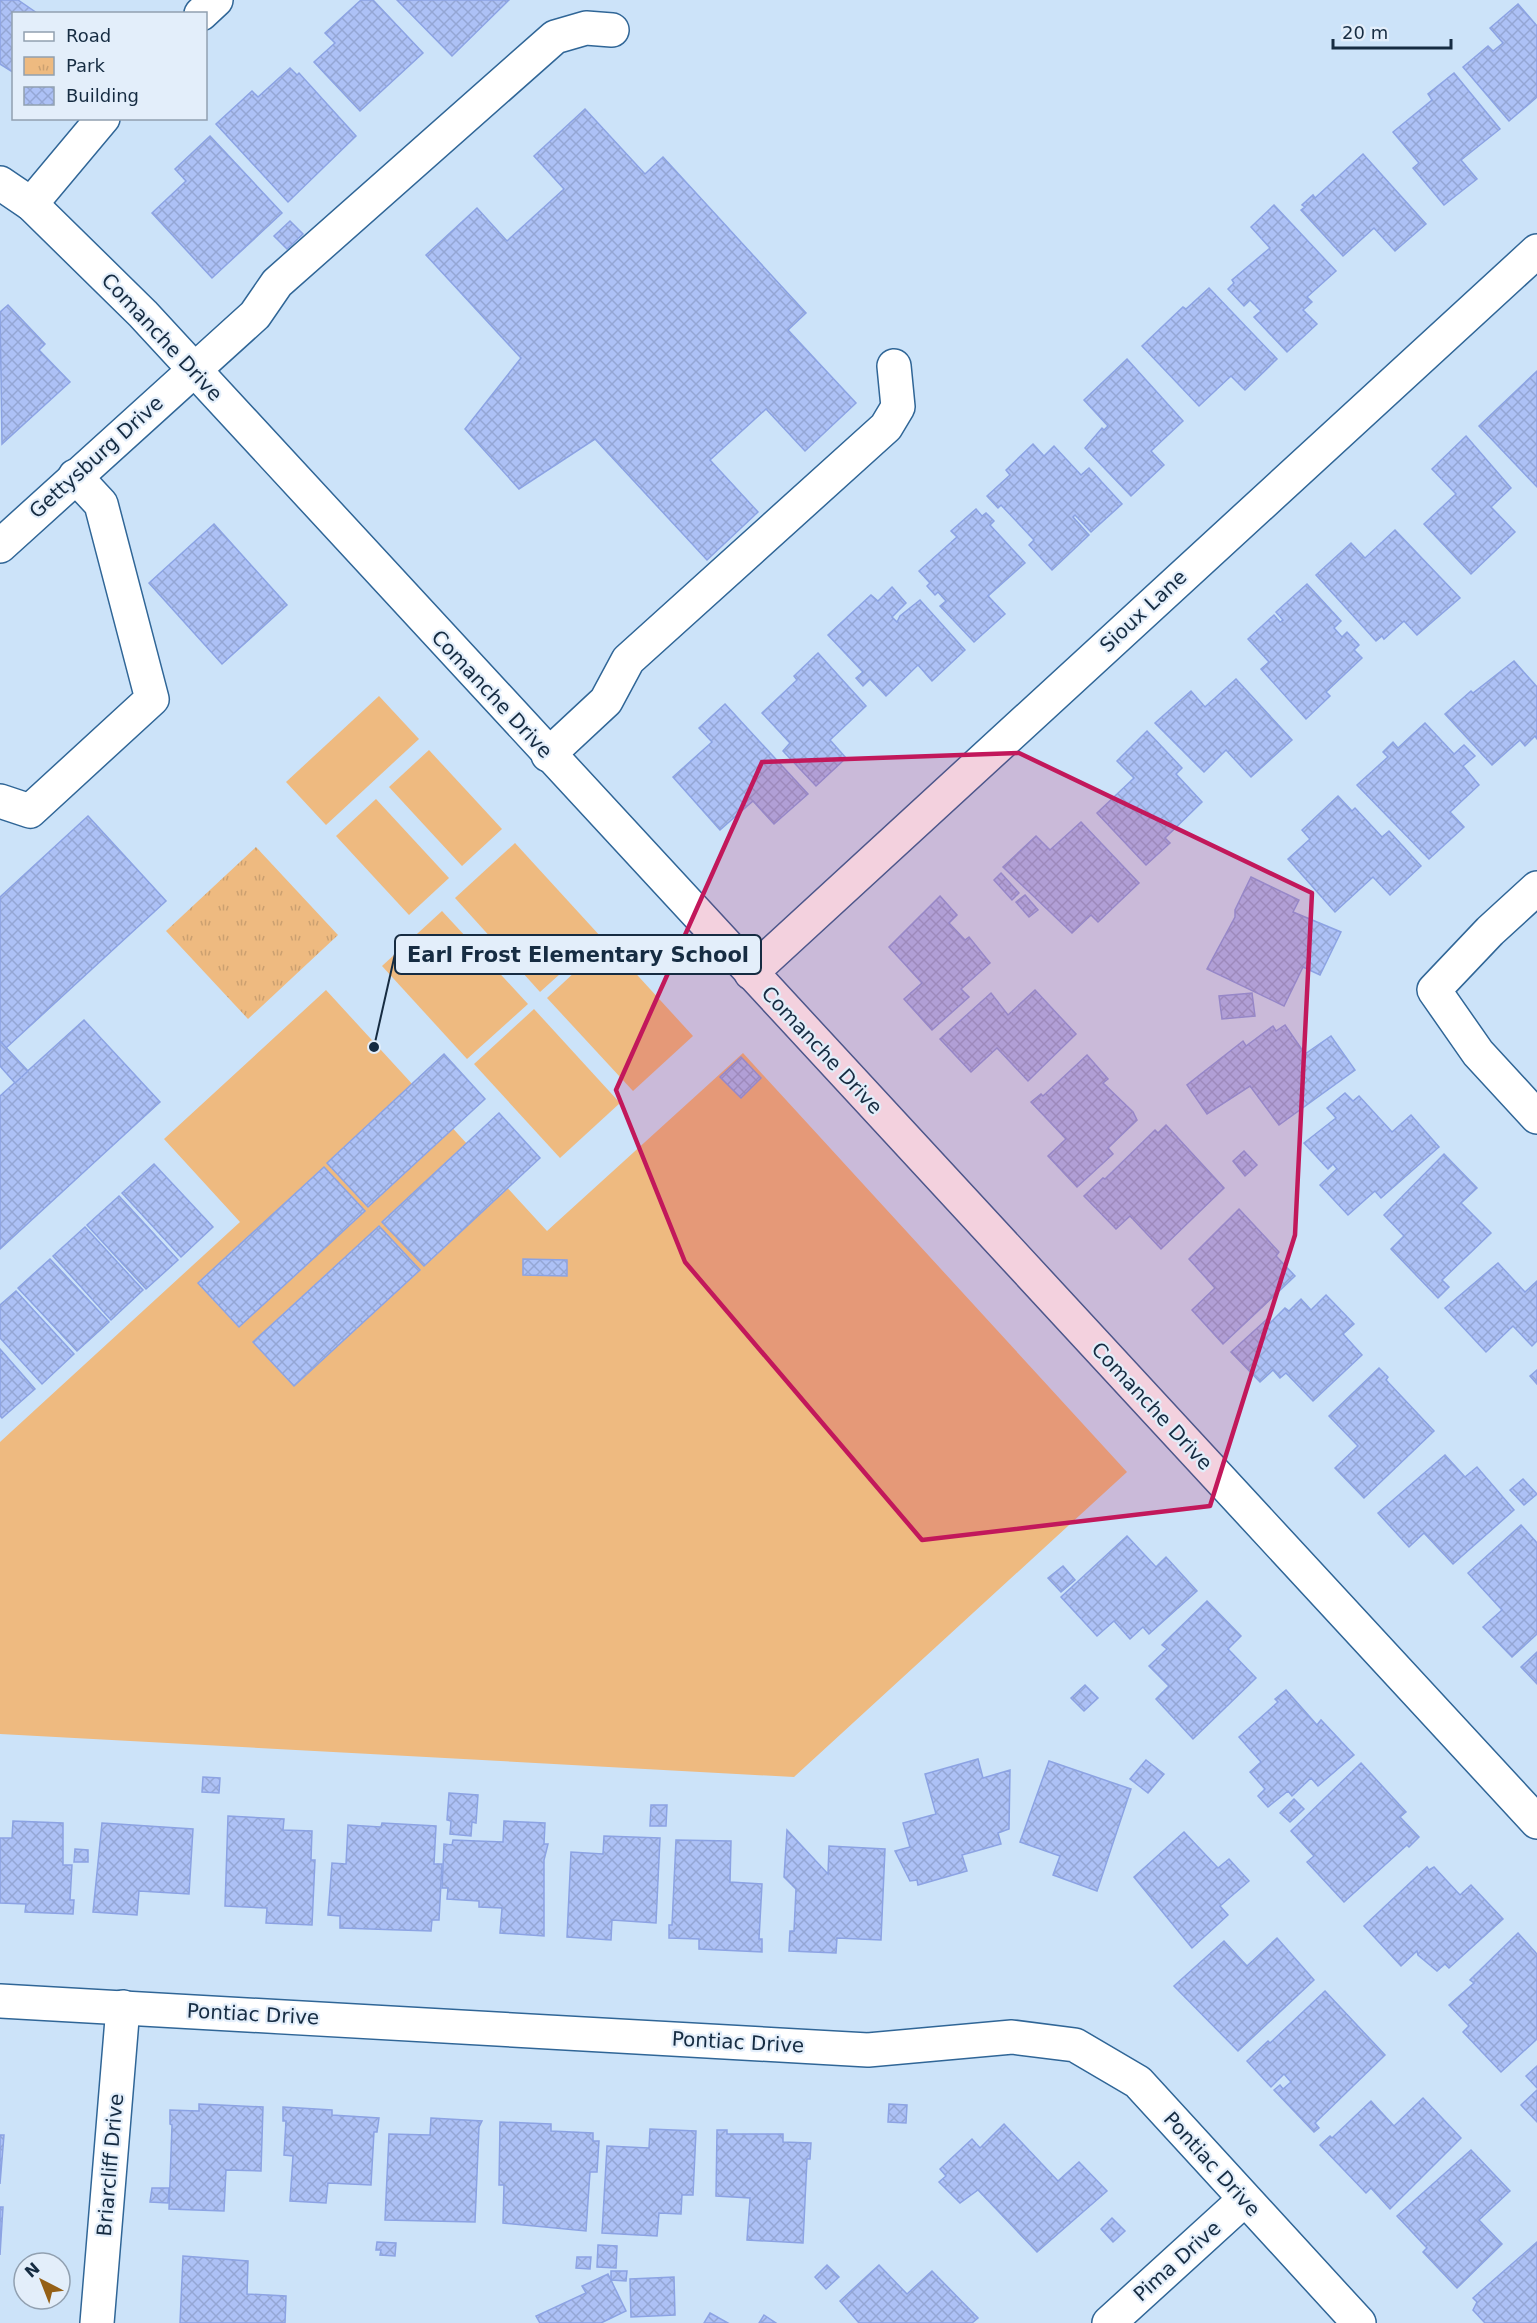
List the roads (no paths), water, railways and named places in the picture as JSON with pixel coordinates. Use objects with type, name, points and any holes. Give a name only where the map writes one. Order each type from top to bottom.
[{"type":"street","points":[[203,12],[216,0]]},
{"type":"street","name":"Gettysburg Drive","points":[[0,546],[255,315],[277,282],[555,37],[586,28],[612,30]]},
{"type":"street","points":[[31,204],[101,120]]},
{"type":"street","name":"Comanche Drive","points":[[0,183],[31,204],[143,314],[548,755],[1537,1822]]},
{"type":"street","name":"Sioux Lane","points":[[751,973],[1537,250]]},
{"type":"street","points":[[548,755],[606,701],[628,660],[886,427],[898,407],[894,366]]},
{"type":"street","points":[[0,801],[30,811],[152,699],[101,504],[75,476]]},
{"type":"street","points":[[1537,888],[1490,931],[1434,990],[1478,1053],[1537,1117]]},
{"type":"street","name":"Pontiac Drive","points":[[0,2001],[868,2050],[1012,2037],[1075,2045],[1138,2082],[1359,2323]]},
{"type":"street","name":"Briarcliff Drive","points":[[97,2323],[123,2007]]},
{"type":"street","name":"Pima Drive","points":[[1109,2323],[1244,2200]]},
{"type":"place","name":"Earl Frost Elementary School","points":[[374,1047]]}]
